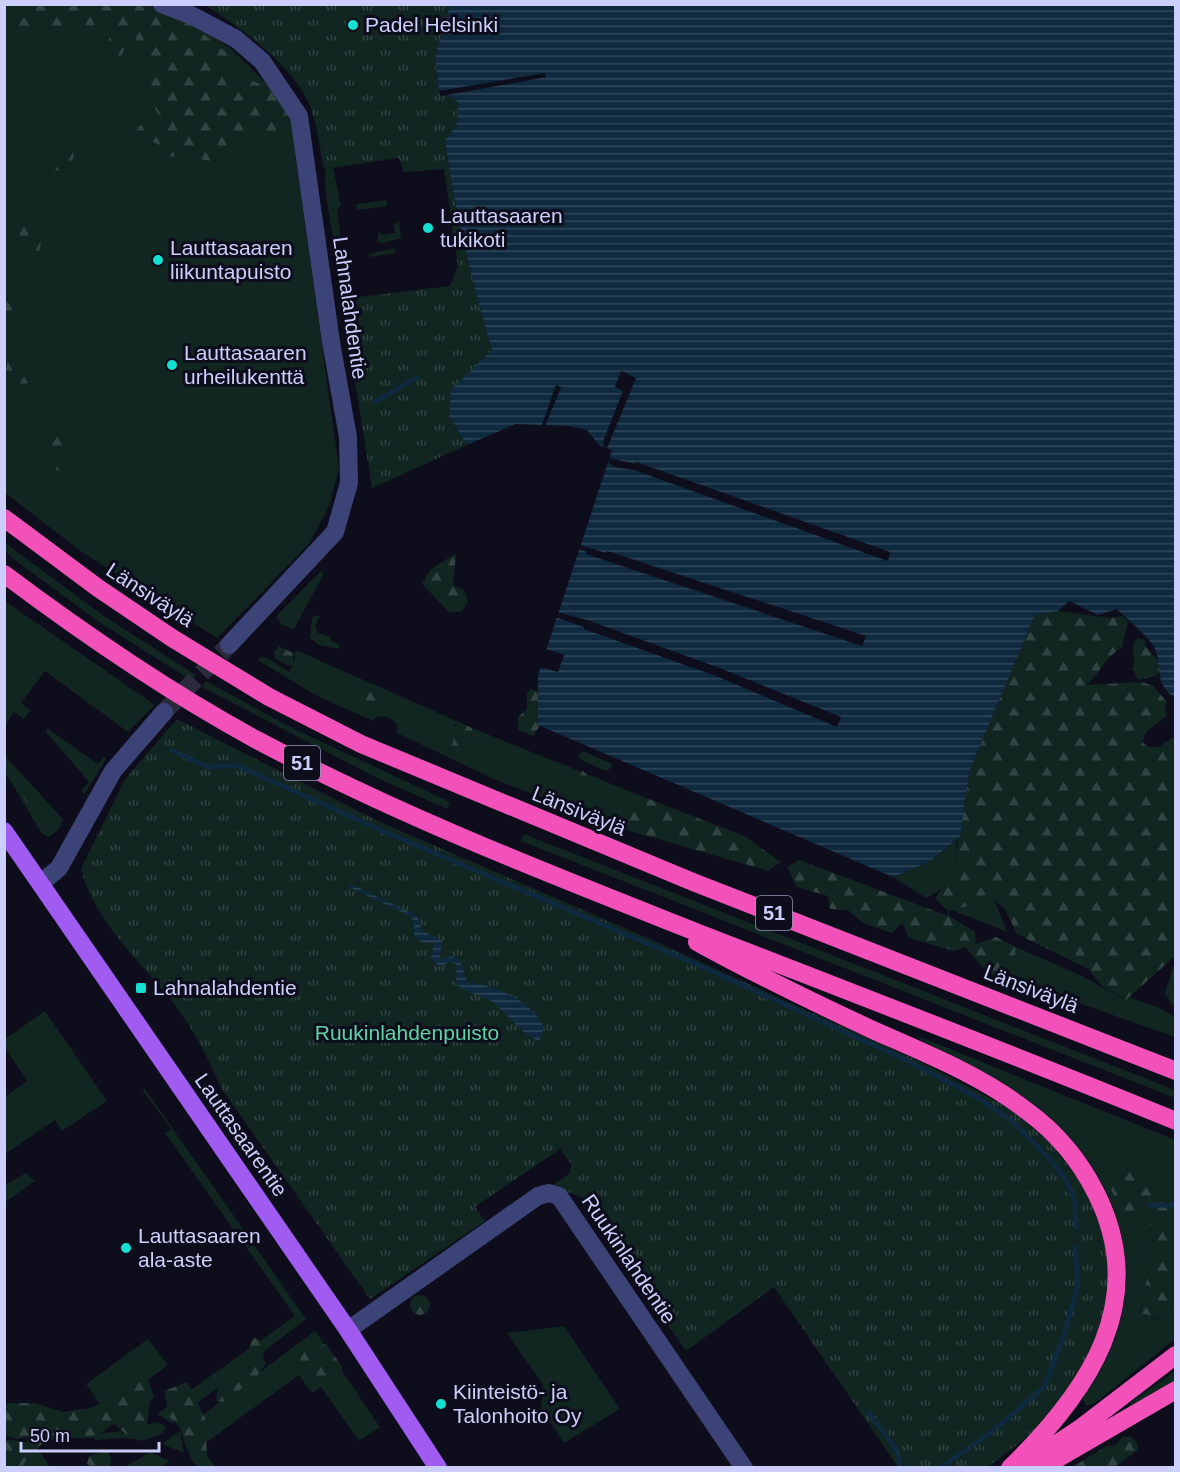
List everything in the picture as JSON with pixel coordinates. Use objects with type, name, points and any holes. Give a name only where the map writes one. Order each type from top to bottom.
[{"type":"highway","name":"Länsiväylä","points":[[4,518],[98,588],[163,632],[269,697],[361,744],[693,882],[1176,1071]]},
{"type":"highway","name":"51","points":[[4,574],[129,663],[252,737],[341,783],[438,827],[626,904],[1176,1121]]},
{"type":"highway","points":[[626,904],[774,984],[980,1081],[1029,1112],[1070,1151],[1082,1167],[1105,1211],[1118,1260],[1118,1290],[1111,1323],[1099,1354],[1080,1387],[1040,1438],[1010,1467]]},
{"type":"highway","points":[[1022,1467],[1083,1427],[1176,1355]]},
{"type":"highway","points":[[1041,1467],[1176,1390]]},
{"type":"main road","name":"Lauttasaarentie","points":[[4,831],[348,1330],[438,1467]]},
{"type":"street","name":"Lahnalahdentie","points":[[162,4],[193,16],[236,39],[262,61],[299,116],[331,342],[348,437],[349,483],[334,531],[229,645]]},
{"type":"street","points":[[41,883],[59,868],[88,811],[118,765],[164,712]]},
{"type":"street","name":"Ruukinlahdentie","points":[[348,1330],[538,1196],[549,1193],[559,1196],[744,1467]]},
{"type":"green space","name":"Lauttasaaren liikuntapuisto","points":[[5,5],[148,5],[186,20],[230,48],[270,87],[290,117],[339,468],[330,504],[309,544],[217,638],[82,552],[5,493]]},
{"type":"green space","points":[[17,5],[148,5],[186,20],[228,54],[233,69],[240,77],[270,87],[290,117],[270,135],[237,132],[212,162],[201,159],[192,164],[186,155],[166,157],[162,146],[149,140],[146,153],[133,142],[138,127],[143,124],[164,130],[166,127],[164,119],[158,114],[149,95],[150,85],[152,79],[170,73],[164,67],[158,71],[143,45],[116,25],[19,27]]},
{"type":"green space","points":[[204,5],[450,5],[435,56],[439,91],[458,102],[457,123],[445,141],[464,246],[492,350],[449,416],[467,445],[372,488],[342,299],[450,286],[458,266],[444,169],[404,172],[399,158],[324,169],[310,106],[303,91],[279,62],[249,36]]},
{"type":"green space","points":[[119,35],[124,47],[119,59],[104,49],[110,37]]},
{"type":"green space","points":[[67,145],[74,155],[70,170],[59,171],[51,168],[47,162],[55,147]]},
{"type":"green space","points":[[327,165],[333,167],[341,205],[337,210],[341,241],[337,243],[334,242],[327,203],[325,172]]},
{"type":"green space","points":[[386,200],[387,206],[358,210],[356,207],[357,204]]},
{"type":"green space","points":[[27,221],[41,239],[39,257],[13,249],[10,245],[14,227]]},
{"type":"green space","points":[[399,221],[401,238],[382,243],[377,241],[379,231],[383,235],[395,233],[394,224]]},
{"type":"green space","points":[[395,248],[395,253],[370,257],[368,254]]},
{"type":"green space","points":[[9,280],[15,284],[19,296],[8,317],[5,317],[5,287]]},
{"type":"green space","points":[[16,357],[29,363],[36,374],[32,381],[13,384],[13,379],[5,376],[8,360]]},
{"type":"green space","points":[[53,430],[71,441],[72,450],[67,460],[71,465],[70,474],[67,476],[57,470],[48,470],[44,463],[47,456],[42,448],[47,436]]},
{"type":"green space","points":[[4,542],[104,616],[196,675],[192,681],[99,622],[12,558],[5,551]]},
{"type":"green space","points":[[456,553],[453,585],[464,590],[468,602],[462,611],[450,613],[422,584],[430,570]]},
{"type":"green space","points":[[322,570],[323,575],[294,629],[282,625],[276,616]]},
{"type":"green space","points":[[5,601],[155,705],[128,732],[45,671],[21,703],[31,710],[24,719],[14,712],[5,725]]},
{"type":"green space","points":[[1058,611],[1111,618],[1122,616],[1128,621],[1122,648],[1111,656],[1086,685],[1142,682],[1153,686],[1167,702],[1165,707],[1167,716],[1147,731],[1142,742],[1149,747],[1159,747],[1175,736],[1176,955],[1126,1000],[1102,986],[1088,969],[1017,934],[1005,909],[987,893],[971,905],[949,911],[949,916],[975,932],[976,944],[996,937],[1016,947],[1013,966],[1005,977],[989,975],[965,947],[954,951],[909,938],[902,923],[892,933],[863,923],[848,910],[830,909],[828,896],[797,887],[787,867],[799,860],[948,916],[948,911],[935,898],[953,872],[969,772],[1035,615]]},
{"type":"green space","points":[[320,615],[315,627],[318,633],[331,637],[331,641],[339,644],[339,649],[319,645],[310,638],[312,617]]},
{"type":"green space","points":[[1137,638],[1145,640],[1146,647],[1163,666],[1156,676],[1138,680],[1133,669],[1133,645]]},
{"type":"green space","points":[[279,646],[293,653],[293,665],[286,665],[275,658],[274,652]]},
{"type":"green space","points":[[298,651],[459,722],[454,725],[462,749],[472,733],[472,728],[649,799],[625,805],[621,815],[630,831],[496,780],[397,733],[397,724],[390,719],[380,716],[373,721],[315,695],[258,660],[260,657],[267,658],[289,672],[295,658],[293,653]]},
{"type":"green space","points":[[206,681],[288,726],[450,802],[447,809],[373,776],[202,687]]},
{"type":"green space","points":[[359,684],[383,691],[396,701],[389,702],[382,699],[377,709],[364,709],[353,701],[353,693]]},
{"type":"green space","points":[[530,689],[542,693],[541,724],[533,736],[518,730],[518,717],[527,709],[527,694]]},
{"type":"green space","name":"Ruukinlahdenpuisto","points":[[177,719],[378,821],[650,939],[927,1065],[1013,1110],[1051,1144],[1095,1200],[1111,1268],[1108,1301],[1096,1342],[1079,1378],[1035,1431],[988,1467],[898,1467],[774,1287],[686,1351],[581,1197],[552,1186],[570,1173],[571,1164],[560,1149],[475,1207],[485,1221],[370,1299],[221,1088],[186,1020],[119,939],[87,888],[81,869],[125,779]]},
{"type":"green space","points":[[459,722],[472,728],[472,733],[458,754],[453,754],[450,749],[454,739],[450,731]]},
{"type":"green space","points":[[47,728],[98,764],[104,756],[106,759],[85,794],[81,791],[89,782],[46,732]]},
{"type":"green space","points":[[583,751],[612,764],[611,768],[606,771],[581,760],[578,755]]},
{"type":"green space","points":[[4,755],[63,819],[59,829],[49,837],[42,834],[5,772]]},
{"type":"green space","points":[[567,765],[577,772],[583,771],[588,776],[596,777],[600,781],[594,791],[589,790],[587,785],[579,784],[576,780],[568,782],[561,770]]},
{"type":"green space","points":[[22,776],[37,791],[38,797],[28,804],[14,782]]},
{"type":"green space","points":[[649,799],[744,836],[781,862],[768,871],[630,831],[621,815],[625,804]]},
{"type":"green space","points":[[524,834],[1175,1090],[1175,1098],[521,841]]},
{"type":"green space","points":[[957,840],[952,875],[936,893],[926,898],[893,877],[929,862]]},
{"type":"green space","points":[[990,889],[1007,932],[949,909]]},
{"type":"green space","points":[[1016,947],[1080,975],[1126,1000],[1130,997],[1157,1007],[1175,1017],[1175,1037],[1005,977],[1013,966]]},
{"type":"green space","points":[[1175,962],[1176,1009],[1165,993]]},
{"type":"green space","points":[[45,1011],[107,1101],[62,1131],[55,1120],[5,1154],[5,1097],[27,1081],[5,1048],[5,1039]]},
{"type":"green space","points":[[923,1038],[1175,1140],[1175,1190],[1172,1189],[1149,1208],[1151,1259],[1140,1312],[1159,1320],[1175,1307],[1175,1339],[1095,1403],[1086,1406],[1083,1398],[1107,1357],[1122,1316],[1126,1275],[1122,1234],[1109,1195],[1087,1159],[1059,1126],[1011,1088],[919,1039]]},
{"type":"green space","points":[[142,1089],[145,1089],[306,1319],[172,1423],[157,1414],[295,1316],[165,1133],[171,1129]]},
{"type":"green space","points":[[1126,1171],[1145,1175],[1175,1190],[1175,1307],[1160,1320],[1140,1312],[1151,1259],[1149,1209],[1129,1219],[1111,1190],[1115,1181]]},
{"type":"green space","points":[[26,1173],[35,1181],[5,1202],[5,1185]]},
{"type":"green space","points":[[420,1295],[427,1298],[430,1305],[427,1312],[420,1315],[413,1312],[410,1305],[413,1298]]},
{"type":"green space","points":[[564,1326],[620,1409],[564,1443],[541,1408],[543,1385],[507,1333]]},
{"type":"green space","points":[[315,1331],[380,1427],[359,1441],[321,1387],[312,1393],[299,1375],[196,1450],[208,1467],[197,1467],[189,1456],[193,1422]]},
{"type":"green space","points":[[255,1338],[266,1343],[263,1357],[266,1363],[256,1378],[223,1402],[216,1401],[218,1384],[236,1370],[238,1364],[244,1362],[252,1340]]},
{"type":"green space","points":[[148,1339],[168,1365],[105,1411],[86,1384]]},
{"type":"green space","points":[[326,1344],[343,1368],[333,1390],[317,1380],[309,1383],[291,1368],[300,1362],[303,1351]]},
{"type":"green space","points":[[1175,1371],[1175,1382],[1129,1407],[1130,1403]]},
{"type":"green space","points":[[135,1373],[148,1380],[154,1396],[150,1402],[146,1432],[127,1435],[115,1424],[94,1437],[54,1439],[35,1450],[28,1446],[27,1437],[17,1439],[5,1436],[5,1405],[8,1403],[35,1403],[63,1412],[91,1408],[111,1398],[120,1399],[123,1387]]},
{"type":"green space","points":[[187,1382],[205,1418],[207,1455],[215,1467],[196,1467],[198,1462],[186,1447],[180,1428],[169,1416],[164,1391]]},
{"type":"green space","points":[[158,1422],[166,1427],[163,1433],[144,1441],[124,1438],[95,1440],[94,1434],[123,1431]]},
{"type":"green space","points":[[180,1431],[184,1453],[164,1445],[164,1442]]},
{"type":"green space","points":[[1130,1436],[1138,1444],[1137,1451],[1115,1467],[1063,1468],[1076,1465],[1108,1445],[1115,1446],[1122,1437]]},
{"type":"green space","points":[[4,1439],[34,1443],[50,1467],[5,1467]]},
{"type":"green space","points":[[6,1440],[18,1447],[14,1452],[27,1459],[22,1467],[6,1466],[9,1455],[5,1452]]},
{"type":"green space","points":[[106,1451],[111,1456],[110,1467],[91,1467],[87,1464],[89,1456]]},
{"type":"green space","points":[[150,1452],[170,1461],[162,1467],[125,1467]]},
{"type":"water","points":[[450,5],[1175,5],[1175,698],[1163,686],[1154,647],[1117,609],[1098,615],[1069,601],[1058,611],[1035,615],[969,772],[960,837],[929,862],[893,877],[538,725],[538,675],[612,450],[599,445],[587,430],[568,426],[516,424],[467,445],[449,416],[451,390],[492,350],[464,246],[445,141],[457,123],[458,102],[439,91],[435,56]]},
{"type":"water","points":[[351,884],[417,916],[422,931],[442,940],[440,959],[452,956],[460,960],[467,982],[501,991],[522,1002],[539,1018],[544,1028],[539,1041],[520,1028],[491,1001],[457,985],[456,964],[449,962],[440,967],[431,959],[434,943],[422,943],[414,934],[414,922],[410,916],[349,887]]},
{"type":"pier","points":[[545,73],[546,77],[441,96],[439,91]]},
{"type":"pier","points":[[621,371],[636,378],[607,448],[603,446],[604,439],[623,391],[615,387]]},
{"type":"pier","points":[[556,385],[561,387],[545,426],[542,425]]},
{"type":"pier","points":[[609,458],[635,464],[636,462],[890,552],[888,561],[634,470],[614,467],[608,462]]},
{"type":"pier","points":[[579,545],[606,553],[607,551],[866,636],[862,646],[586,554],[587,552],[578,549]]},
{"type":"pier","points":[[556,612],[587,620],[722,669],[841,717],[837,727],[716,676],[584,629],[584,627],[555,617]]},
{"type":"pier","points":[[546,649],[564,655],[558,672],[540,667]]},
{"type":"waterway","points":[[375,402],[416,378]]},
{"type":"waterway","points":[[171,750],[208,767],[236,765],[378,829],[712,971],[908,1061],[980,1099],[1010,1120],[1048,1157],[1067,1181],[1075,1202],[1076,1227]]},
{"type":"waterway","points":[[1150,1205],[1176,1205]]},
{"type":"waterway","points":[[940,1468],[993,1431],[1044,1387],[1064,1335],[1078,1285],[1075,1247]]},
{"type":"waterway","points":[[869,1413],[897,1451],[901,1468]]},
{"type":"tunnel","points":[[164,712],[229,645]]},
{"type":"place","name":"Padel Helsinki","points":[[353,25]]},
{"type":"place","name":"Lauttasaaren tukikoti","points":[[428,228]]},
{"type":"place","name":"Lauttasaaren liikuntapuisto","points":[[158,260]]},
{"type":"place","name":"Lauttasaaren urheilukenttä","points":[[172,365]]},
{"type":"place","name":"Lahnalahdentie","points":[[141,988]]},
{"type":"place","name":"Lauttasaaren ala-aste","points":[[126,1248]]},
{"type":"place","name":"Kiinteistö- ja Talonhoito Oy","points":[[441,1404]]}]
